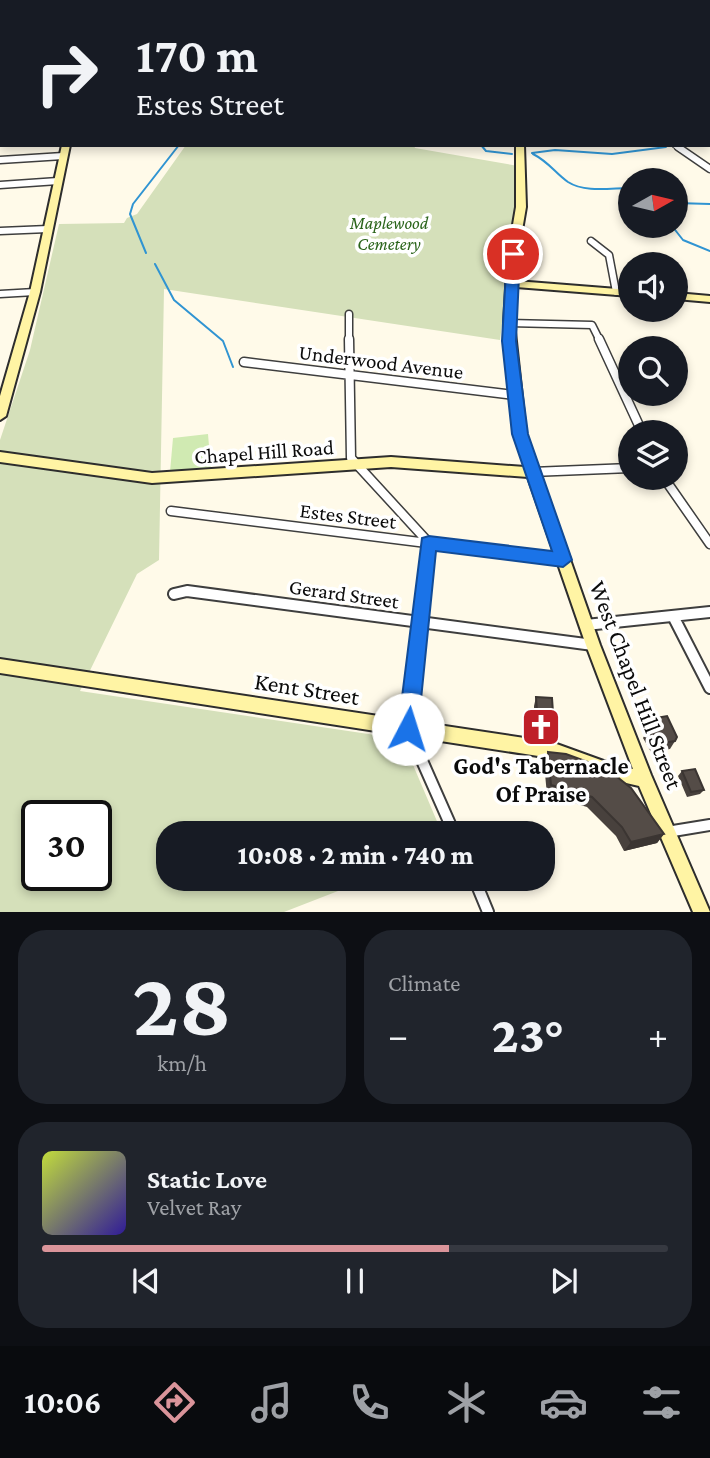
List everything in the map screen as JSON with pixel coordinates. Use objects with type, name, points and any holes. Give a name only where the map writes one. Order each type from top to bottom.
[{"type":"main road","name":"West Chapel Hill Street","points":[[531,472],[644,778]]},
{"type":"street","points":[[520,147],[521,207],[509,323],[514,395],[520,434],[531,472],[618,468]]},
{"type":"street","points":[[677,147],[710,169]]},
{"type":"street","points":[[0,160],[65,151],[35,292],[0,416]]},
{"type":"street","points":[[0,185],[58,181]]},
{"type":"street","points":[[0,231],[48,229]]},
{"type":"street","points":[[511,284],[617,292],[609,256],[591,241]]},
{"type":"street","points":[[0,294],[35,292]]},
{"type":"street","points":[[688,297],[710,299]]},
{"type":"street","points":[[349,314],[351,458],[429,543],[408,729],[449,821]]},
{"type":"street","points":[[509,323],[592,325],[636,420]]},
{"type":"street","name":"Underwood Avenue","points":[[244,362],[514,395]]},
{"type":"street","name":"Chapel Hill Road","points":[[0,457],[152,478],[405,462],[531,472]]},
{"type":"street","points":[[672,490],[710,544]]},
{"type":"street","name":"Estes Street","points":[[171,511],[563,560]]},
{"type":"street","name":"Gerard Street","points":[[174,594],[187,591],[593,645]]},
{"type":"street","points":[[586,625],[710,612]]},
{"type":"street","points":[[673,616],[710,688]]},
{"type":"street","name":"Kent Street","points":[[0,666],[551,750],[578,758],[622,778],[644,778]]},
{"type":"street","name":"West Chapel Hill Street","points":[[644,778],[702,912]]},
{"type":"street","points":[[667,832],[710,825]]},
{"type":"street","points":[[479,891],[488,912]]},
{"type":"green space","name":"Maplewood Cemetery","points":[[185,147],[415,147],[518,166],[518,206],[500,340],[164,289],[159,560],[137,574],[80,691],[402,739],[437,821],[156,821],[156,891],[338,891],[284,912],[0,912],[0,440],[30,350],[59,224],[124,223],[127,218],[137,214]]},
{"type":"green space","points":[[208,434],[211,470],[170,472],[173,438]]},
{"type":"building","points":[[536,697],[552,698],[554,727],[535,725]]},
{"type":"building","points":[[667,716],[677,737],[675,741],[656,744],[647,730],[650,726],[659,724],[656,718]]},
{"type":"building","points":[[548,752],[566,754],[607,769],[631,788],[664,834],[631,842],[622,827],[592,797],[551,785]]},
{"type":"building","points":[[695,769],[704,790],[691,792],[682,771]]},
{"type":"waterway","points":[[146,253],[130,214],[133,204],[177,147]]},
{"type":"waterway","points":[[483,147],[486,151],[512,154]]},
{"type":"waterway","points":[[532,153],[555,150],[612,154],[666,147]]},
{"type":"waterway","points":[[533,154],[568,182],[582,188],[618,188]]},
{"type":"waterway","points":[[688,203],[710,204]]},
{"type":"waterway","points":[[681,238],[710,251]]},
{"type":"waterway","points":[[155,264],[174,300],[223,341],[233,367]]},
{"type":"place","name":"God's Tabernacle Of Praise","points":[[541,727]]},
{"type":"route","points":[[408,729],[429,543],[563,560],[520,434],[509,341],[513,254]]}]
